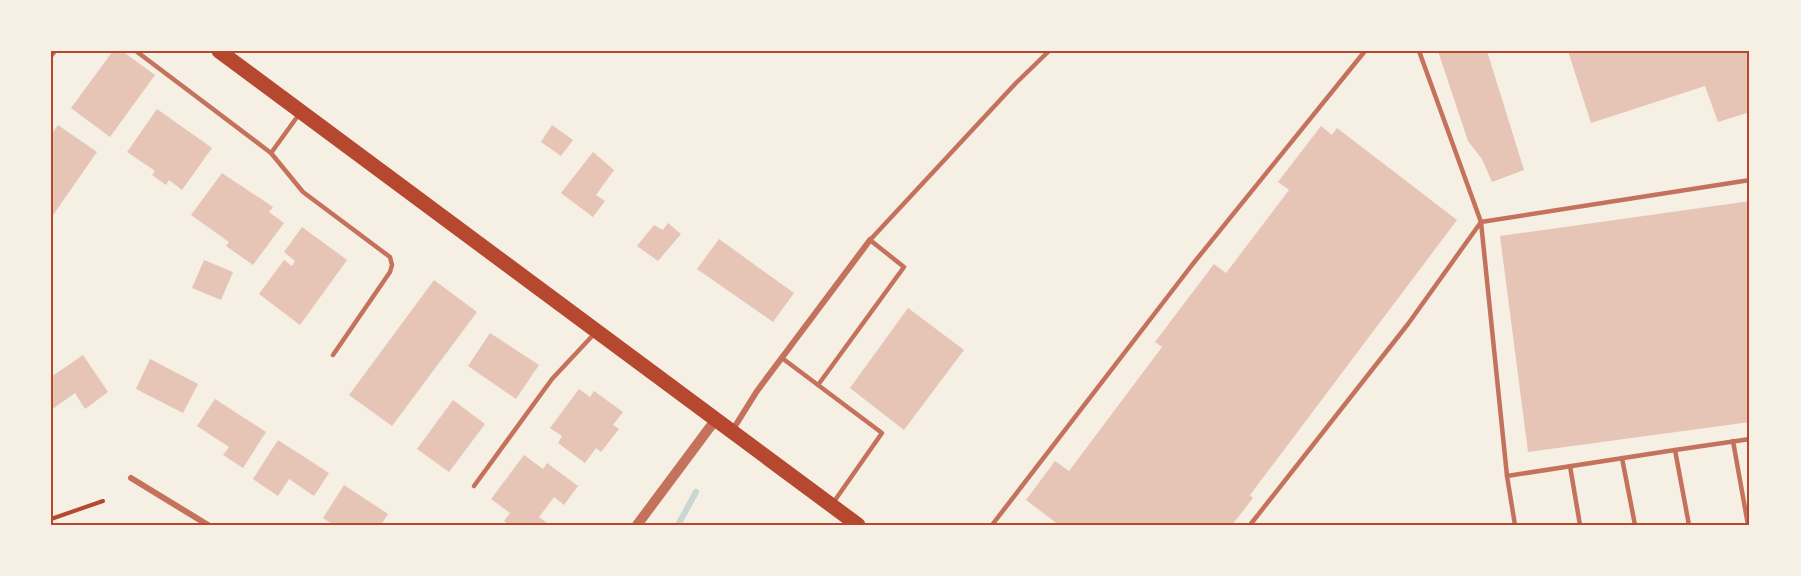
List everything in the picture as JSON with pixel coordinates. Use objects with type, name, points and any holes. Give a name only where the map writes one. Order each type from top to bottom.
[{"type":"main road","points":[[219,51],[858,525]]},
{"type":"street","points":[[732,431],[782,358],[870,240]]},
{"type":"street","points":[[637,525],[716,419]]},
{"type":"street","points":[[131,478],[208,525]]},
{"type":"lane","points":[[51,56],[55,51]]},
{"type":"lane","points":[[136,51],[271,153],[303,192],[390,257],[392,265],[390,272],[333,355]]},
{"type":"lane","points":[[818,385],[904,267],[870,240],[1015,84],[1049,51]]},
{"type":"lane","points":[[992,525],[1192,265],[1365,51]]},
{"type":"lane","points":[[1419,51],[1481,222],[1507,477],[1515,525]]},
{"type":"lane","points":[[271,153],[302,111]]},
{"type":"lane","points":[[1250,525],[1408,324],[1481,222],[1750,180]]},
{"type":"lane","points":[[474,486],[546,387],[597,331]]},
{"type":"lane","points":[[782,358],[882,433],[832,505]]},
{"type":"lane","points":[[1507,477],[1750,439]]},
{"type":"lane","points":[[1733,441],[1748,525]]},
{"type":"lane","points":[[1675,450],[1689,525]]},
{"type":"lane","points":[[1622,458],[1635,525]]},
{"type":"lane","points":[[1570,466],[1580,525]]},
{"type":"path","points":[[51,519],[104,501]]},
{"type":"building","points":[[113,51],[122,51],[155,75],[110,137],[71,108]]},
{"type":"building","points":[[1438,51],[1487,51],[1524,170],[1492,182],[1482,159],[1468,141]]},
{"type":"building","points":[[1568,51],[1750,51],[1750,112],[1718,122],[1705,86],[1591,123]]},
{"type":"building","points":[[157,109],[212,148],[182,190],[169,180],[166,185],[152,175],[155,171],[127,152]]},
{"type":"building","points":[[58,125],[97,152],[51,218],[51,135]]},
{"type":"building","points":[[552,125],[573,140],[561,156],[541,142]]},
{"type":"building","points":[[1321,126],[1332,135],[1337,128],[1457,220],[1250,495],[1253,498],[1232,525],[1059,525],[1026,500],[1055,461],[1069,471],[1162,347],[1155,342],[1214,264],[1226,273],[1289,190],[1278,182]]},
{"type":"building","points":[[593,152],[614,170],[596,195],[605,201],[593,217],[561,193]]},
{"type":"building","points":[[222,173],[273,207],[269,212],[284,223],[253,265],[226,246],[229,242],[191,215]]},
{"type":"building","points":[[1750,201],[1750,422],[1528,452],[1500,236]]},
{"type":"building","points":[[668,223],[681,234],[658,261],[637,246],[654,225],[663,230]]},
{"type":"building","points":[[302,227],[347,260],[300,325],[259,294],[284,260],[292,266],[295,261],[284,252]]},
{"type":"building","points":[[719,239],[794,293],[773,322],[697,269]]},
{"type":"building","points":[[204,260],[233,272],[221,300],[192,288]]},
{"type":"building","points":[[434,280],[477,312],[392,426],[349,395]]},
{"type":"building","points":[[908,308],[964,350],[904,430],[850,388]]},
{"type":"building","points":[[490,333],[539,365],[516,399],[468,366]]},
{"type":"building","points":[[83,355],[108,392],[85,409],[75,393],[51,410],[51,377]]},
{"type":"building","points":[[150,359],[198,384],[183,413],[136,389]]},
{"type":"building","points":[[579,389],[590,397],[594,391],[623,412],[613,425],[619,429],[601,452],[596,448],[585,463],[558,443],[562,436],[550,428]]},
{"type":"building","points":[[215,399],[266,432],[243,468],[223,455],[229,447],[197,426]]},
{"type":"building","points":[[453,400],[485,424],[449,472],[417,449]]},
{"type":"building","points":[[278,440],[329,473],[314,496],[289,479],[278,496],[253,479]]},
{"type":"building","points":[[524,455],[543,469],[547,463],[578,486],[564,505],[554,497],[539,517],[550,525],[509,525],[504,521],[510,513],[491,499]]},
{"type":"building","points":[[344,485],[388,514],[381,525],[334,525],[323,518]]},
{"type":"waterway","points":[[678,525],[696,492]]}]
